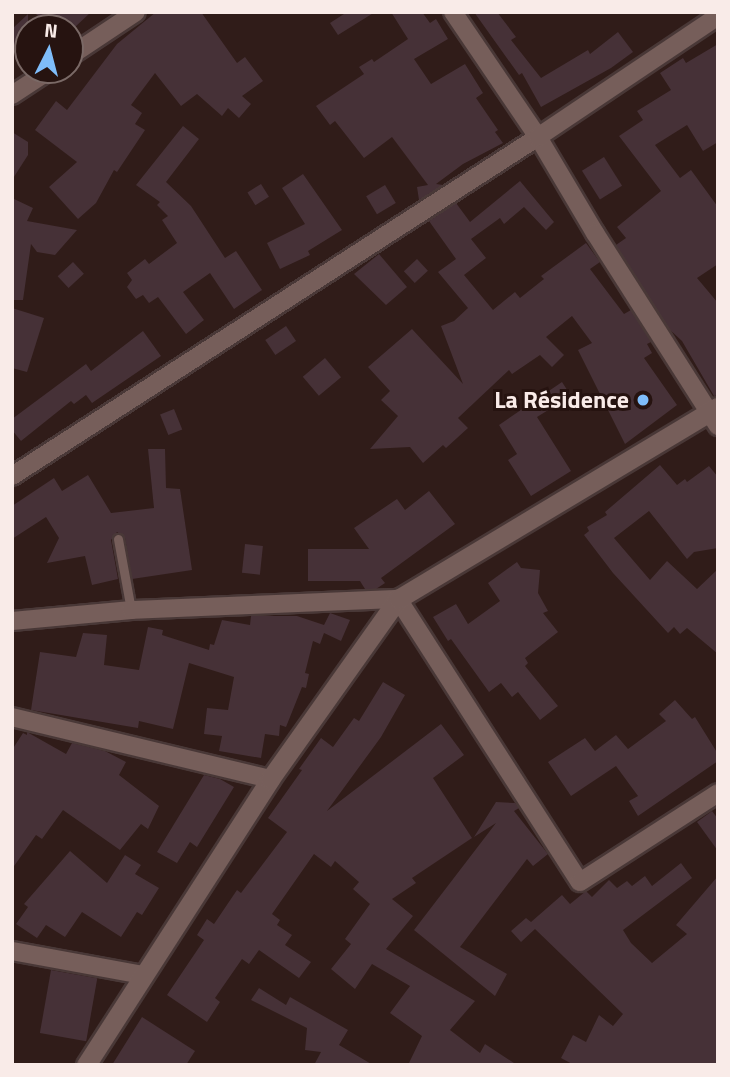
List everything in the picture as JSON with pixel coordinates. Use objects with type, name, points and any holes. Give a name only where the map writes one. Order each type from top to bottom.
[{"type":"street","points":[[84,47],[135,12]]},
{"type":"street","points":[[86,1065],[270,779],[398,598],[715,415],[595,233],[538,137],[453,12]]},
{"type":"street","points":[[12,476],[538,137],[718,16]]},
{"type":"street","points":[[12,95],[29,84]]},
{"type":"street","points":[[12,621],[131,610],[398,598]]},
{"type":"street","points":[[398,598],[580,882],[718,793]]},
{"type":"street","points":[[12,717],[270,779]]},
{"type":"street","points":[[12,951],[144,975]]},
{"type":"lane","points":[[118,539],[131,610]]},
{"type":"building","points":[[34,12],[91,12],[84,19],[84,14]]},
{"type":"building","points":[[156,12],[201,12],[237,63],[245,57],[263,81],[242,96],[251,104],[239,118],[228,108],[222,116],[197,94],[181,106],[155,73],[131,105],[142,113],[135,124],[145,130],[117,172],[114,170],[96,203],[78,219],[49,187],[77,162],[35,130],[56,101],[67,110],[117,44]]},
{"type":"building","points":[[347,12],[375,12],[338,35],[330,23]]},
{"type":"building","points":[[391,12],[422,12],[430,23],[436,19],[448,39],[414,59],[431,84],[465,64],[483,93],[476,98],[498,130],[495,132],[503,143],[463,164],[436,184],[443,185],[419,200],[417,187],[428,185],[392,137],[364,158],[335,121],[330,125],[316,106],[364,74],[359,67],[372,59],[374,62],[408,39]]},
{"type":"building","points":[[474,12],[497,12],[516,37],[511,40],[541,78],[588,50],[590,54],[618,32],[633,52],[611,68],[541,107],[522,73],[519,75]]},
{"type":"building","points":[[14,27],[14,46],[12,44]]},
{"type":"building","points":[[718,44],[718,142],[703,151],[687,125],[655,145],[680,178],[691,170],[718,207],[718,264],[697,278],[718,303],[718,395],[714,396],[682,341],[669,329],[616,245],[626,238],[617,227],[661,191],[619,136],[643,120],[637,111],[671,90],[660,73],[683,58],[686,63]]},
{"type":"building","points":[[183,126],[199,139],[166,182],[191,206],[225,258],[236,251],[262,290],[234,309],[210,273],[183,292],[204,320],[186,334],[158,297],[149,303],[143,295],[136,299],[127,287],[132,280],[127,273],[145,259],[149,264],[177,243],[162,220],[168,216],[157,205],[160,202],[136,185]]},
{"type":"building","points":[[12,132],[28,142],[28,155],[12,180]]},
{"type":"building","points":[[604,157],[622,186],[600,200],[582,171]]},
{"type":"building","points":[[303,174],[342,230],[308,251],[310,255],[280,269],[267,243],[305,224],[282,188]]},
{"type":"building","points":[[520,181],[554,222],[546,230],[524,207],[504,224],[500,218],[471,239],[486,258],[464,275],[493,310],[515,292],[520,298],[544,279],[541,276],[586,243],[600,262],[590,269],[624,314],[631,310],[651,342],[647,344],[652,353],[644,358],[677,405],[625,444],[578,350],[592,343],[572,316],[546,337],[564,355],[552,367],[540,355],[512,374],[509,370],[458,418],[468,428],[446,448],[443,445],[423,463],[410,447],[370,449],[398,416],[381,400],[390,391],[368,367],[412,329],[463,384],[441,326],[454,321],[468,308],[438,272],[456,259],[429,221],[456,203],[470,222]]},
{"type":"building","points":[[261,184],[269,197],[255,205],[247,192]]},
{"type":"building","points":[[385,185],[396,203],[377,214],[366,196]]},
{"type":"building","points":[[12,198],[33,208],[27,221],[77,230],[55,255],[37,252],[31,244],[23,300],[12,300]]},
{"type":"building","points":[[379,254],[407,287],[386,305],[354,274]]},
{"type":"building","points":[[417,259],[428,271],[415,283],[404,271]]},
{"type":"building","points":[[73,262],[84,274],[69,288],[58,276]]},
{"type":"building","points":[[12,308],[44,318],[27,372],[12,368]]},
{"type":"building","points":[[286,326],[296,341],[275,355],[265,340]]},
{"type":"building","points":[[143,331],[161,356],[92,403],[86,395],[74,404],[71,401],[21,441],[12,430],[12,419],[86,364],[91,371]]},
{"type":"building","points":[[325,358],[341,377],[319,396],[303,377]]},
{"type":"building","points":[[562,382],[571,396],[537,417],[571,471],[531,496],[508,460],[517,454],[499,425]]},
{"type":"building","points":[[174,409],[182,429],[168,435],[160,415]]},
{"type":"building","points":[[148,449],[165,449],[166,488],[180,489],[192,570],[132,579],[125,538],[117,532],[111,540],[118,579],[92,585],[85,556],[47,563],[59,538],[46,517],[12,539],[12,506],[54,478],[62,491],[88,475],[111,513],[154,508]]},
{"type":"building","points":[[660,465],[677,485],[685,479],[687,482],[709,466],[718,477],[718,548],[694,552],[687,559],[649,511],[614,538],[650,580],[667,561],[697,589],[718,569],[718,654],[687,628],[680,634],[674,627],[668,633],[613,573],[584,535],[589,531],[587,527],[607,515],[605,512]]},
{"type":"building","points":[[429,491],[455,524],[381,578],[385,583],[376,589],[365,589],[360,581],[308,581],[308,549],[369,549],[354,528],[397,499],[405,510]]},
{"type":"building","points":[[245,544],[263,546],[260,575],[242,573]]},
{"type":"building","points":[[517,562],[521,568],[540,570],[538,593],[548,611],[543,613],[558,632],[525,658],[528,663],[525,666],[558,706],[540,720],[518,692],[512,697],[501,683],[489,692],[451,639],[448,641],[433,617],[456,604],[468,624],[500,601],[488,583]]},
{"type":"building","points":[[330,613],[350,620],[341,641],[324,633],[320,644],[313,641],[305,673],[309,674],[306,688],[302,687],[286,727],[280,725],[279,736],[265,734],[261,758],[219,751],[222,736],[204,734],[207,708],[228,710],[234,677],[189,663],[173,729],[139,721],[138,728],[31,710],[40,652],[76,657],[83,633],[107,635],[104,665],[139,670],[148,627],[163,630],[162,635],[209,650],[210,644],[214,645],[222,620],[250,625],[251,616],[297,616],[324,625]]},
{"type":"building","points":[[383,682],[405,695],[381,737],[327,811],[441,724],[464,755],[433,778],[472,838],[412,878],[416,883],[392,899],[413,916],[386,949],[475,1001],[450,1030],[480,1053],[485,1044],[517,1065],[408,1065],[422,1036],[390,1013],[410,986],[372,964],[355,989],[331,969],[351,944],[345,939],[370,904],[353,889],[359,882],[335,861],[331,867],[314,854],[272,914],[280,920],[277,925],[292,935],[285,945],[311,962],[299,978],[259,950],[249,964],[242,959],[215,998],[220,1002],[207,1022],[167,995],[204,940],[197,935],[207,919],[214,924],[237,890],[241,893],[287,832],[268,818],[302,770],[299,769],[321,738],[333,747],[354,718],[359,721]]},
{"type":"building","points":[[675,700],[692,719],[695,717],[718,754],[718,761],[638,816],[629,801],[638,796],[616,766],[571,796],[548,762],[585,738],[595,751],[616,735],[628,749],[666,721],[659,714]]},
{"type":"building","points":[[27,732],[66,754],[72,743],[105,751],[126,762],[119,775],[159,806],[148,829],[141,824],[120,850],[63,810],[42,839],[36,835],[12,869],[12,750],[23,733],[27,735]]},
{"type":"building","points":[[204,775],[220,779],[234,787],[197,847],[190,842],[177,863],[157,852]]},
{"type":"building","points":[[496,802],[515,803],[519,808],[514,811],[548,854],[533,866],[527,859],[460,947],[507,974],[495,996],[414,930],[496,823],[474,837]]},
{"type":"building","points":[[712,811],[718,819],[718,851],[697,822]]},
{"type":"building","points":[[70,851],[107,883],[125,855],[141,865],[135,874],[159,888],[142,915],[137,912],[121,937],[82,912],[65,937],[46,925],[37,938],[16,924],[28,907],[24,904]]},
{"type":"building","points":[[681,863],[692,878],[623,930],[631,943],[652,963],[687,934],[676,925],[718,876],[718,1065],[574,1065],[561,1058],[573,1035],[586,1042],[599,1015],[613,1026],[623,1014],[535,929],[521,942],[511,931],[526,918],[531,922],[562,895],[570,904],[586,891],[592,897],[609,880],[617,888],[627,881],[632,886],[645,876],[652,886]]},
{"type":"building","points":[[51,970],[97,978],[86,1041],[40,1033]]},
{"type":"building","points":[[259,988],[286,1005],[290,997],[348,1030],[339,1045],[373,1065],[314,1065],[321,1052],[305,1050],[307,1028],[251,1000]]},
{"type":"building","points":[[142,1017],[195,1051],[186,1065],[112,1065]]},
{"type":"place","name":"La Résidence","points":[[643,400]]}]
